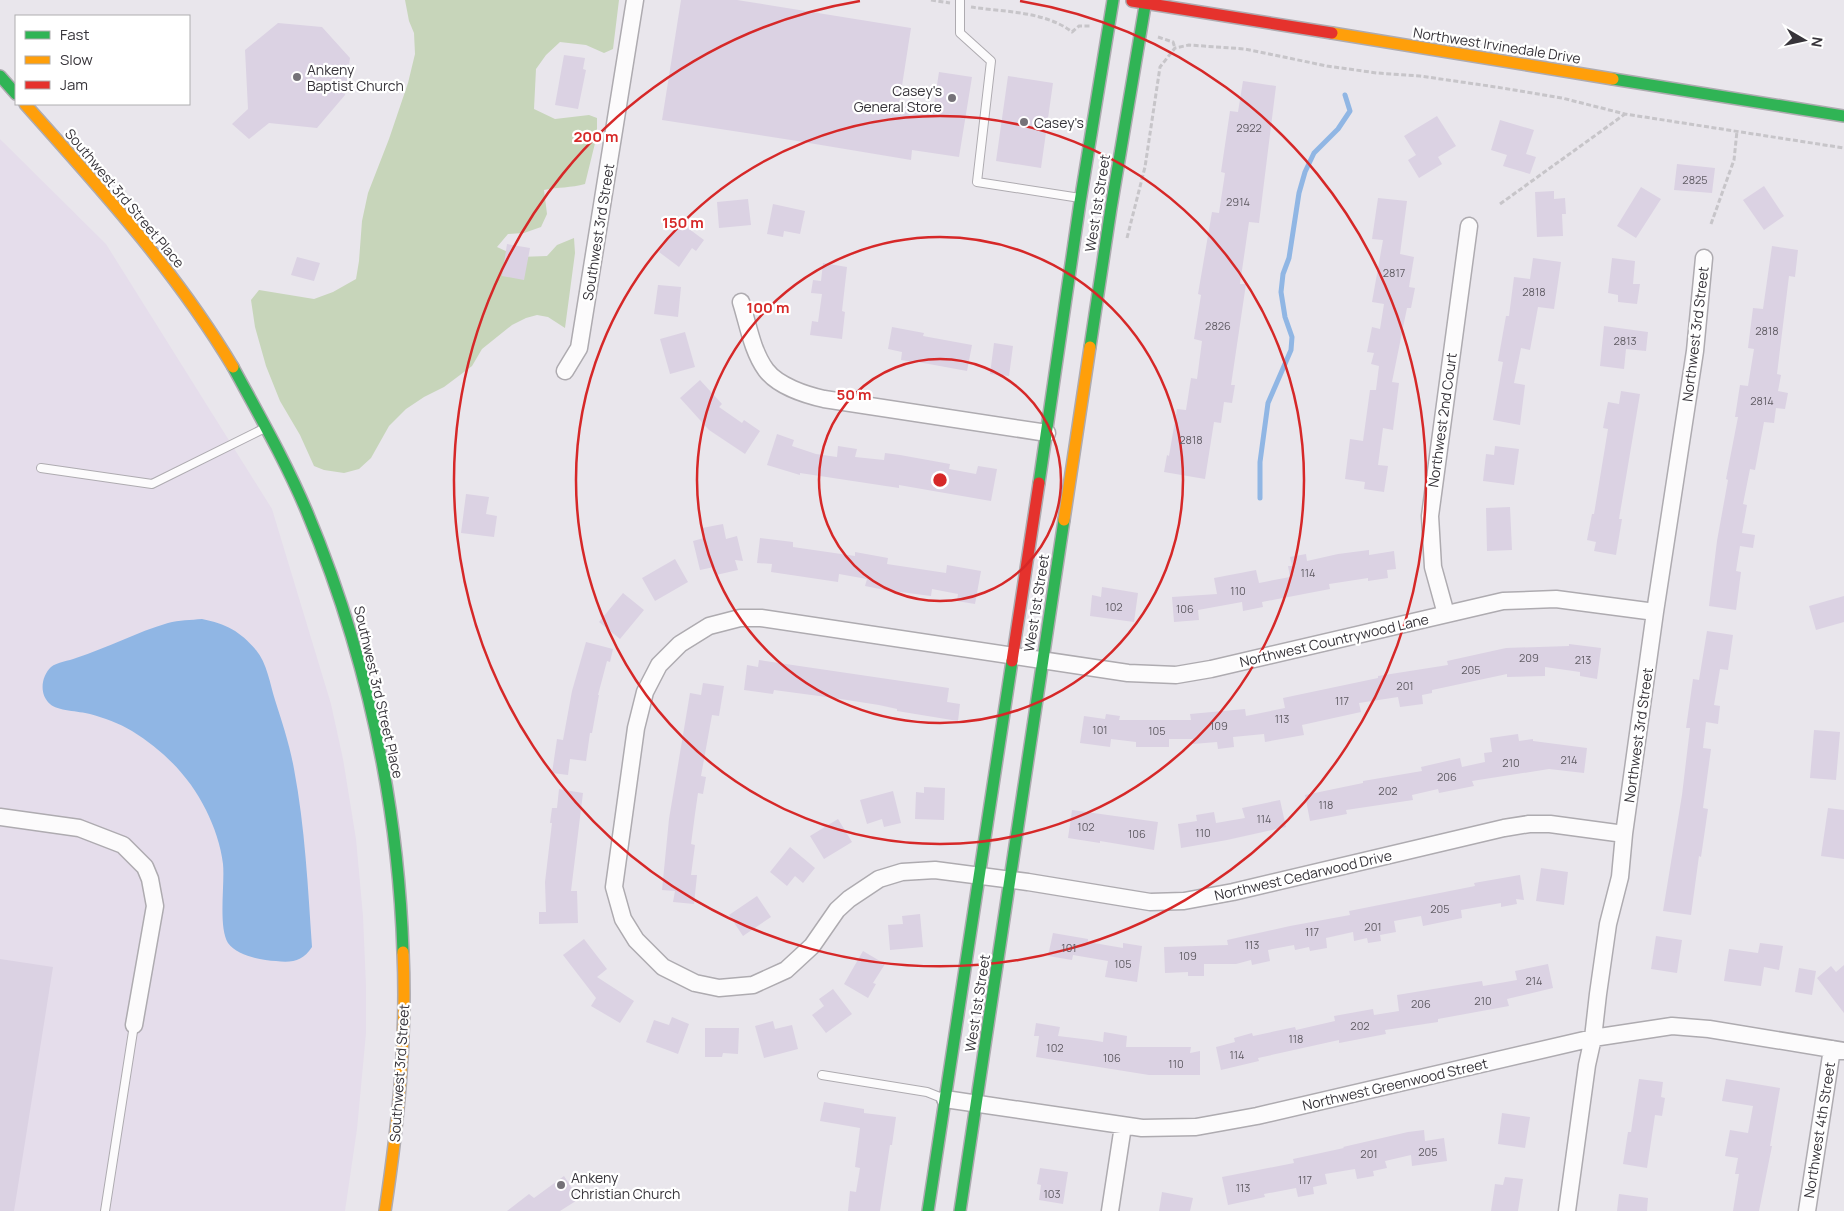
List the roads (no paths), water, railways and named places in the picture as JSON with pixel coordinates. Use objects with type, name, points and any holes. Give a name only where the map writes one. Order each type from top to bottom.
[{"type":"main road","name":"West 1st Street","points":[[928,1211],[1081,199],[1113,0]]},
{"type":"main road","name":"Northwest Irvinedale Drive","points":[[1126,0],[1844,116]]},
{"type":"main road","name":"West 1st Street","points":[[960,1211],[1127,106],[1146,2]]},
{"type":"main road","points":[[0,76],[15,93]]},
{"type":"main road","name":"Southwest 3rd Street Place","points":[[26,105],[121,212],[198,313],[232,365],[267,427],[291,475],[316,534],[344,610],[362,674],[378,741],[389,805],[403,934]]},
{"type":"main road","name":"Southwest 3rd Street","points":[[385,1211],[397,1120],[402,1056],[405,994],[403,934]]},
{"type":"street","name":"Southwest 3rd Street","points":[[565,371],[579,348],[635,0]]},
{"type":"street","name":"Northwest 2nd Court","points":[[1446,614],[1433,567],[1430,516],[1469,226]]},
{"type":"street","name":"Northwest 3rd Street","points":[[1566,1211],[1587,1066],[1593,1038],[1608,924],[1620,877],[1624,834],[1655,612],[1695,351],[1704,258]]},
{"type":"street","points":[[741,302],[756,351],[767,372],[790,388],[809,396],[824,399],[1047,433]]},
{"type":"street","name":"Northwest Countrywood Lane","points":[[620,844],[636,728],[645,692],[659,665],[680,644],[709,626],[740,618],[762,618],[1128,673],[1176,675],[1211,669],[1503,602],[1556,599],[1655,612]]},
{"type":"street","points":[[0,817],[79,828],[123,845],[144,867],[150,879],[155,906],[134,1025]]},
{"type":"street","name":"Northwest Cedarwood Drive","points":[[620,844],[614,887],[623,919],[636,940],[663,967],[695,983],[719,988],[753,985],[786,970],[812,946],[837,910],[849,899],[879,879],[914,870],[935,870],[1010,879],[1150,902],[1184,901],[1233,892],[1504,828],[1530,824],[1574,826],[1624,834]]},
{"type":"street","name":"Northwest Greenwood Street","points":[[945,1099],[1123,1126],[1142,1128],[1196,1127],[1226,1122],[1593,1038],[1672,1026],[1709,1028],[1838,1050]]},
{"type":"street","name":"Northwest 4th Street","points":[[1807,1211],[1838,1050]]},
{"type":"street","points":[[1110,1211],[1123,1126]]},
{"type":"lane","points":[[960,2],[960,33],[991,61],[978,182],[1081,199]]},
{"type":"lane","points":[[41,468],[152,484],[267,427]]},
{"type":"lane","points":[[105,1211],[134,1025]]},
{"type":"lane","points":[[822,1075],[928,1092],[945,1099]]},
{"type":"water","points":[[202,619],[232,629],[244,638],[260,655],[268,674],[288,743],[301,813],[312,947],[309,952],[297,960],[282,962],[257,958],[237,951],[228,943],[223,927],[223,864],[219,843],[206,810],[192,786],[175,765],[143,738],[127,728],[90,714],[58,708],[50,704],[44,695],[43,680],[54,665],[168,623]]},
{"type":"waterway","points":[[1260,498],[1260,462],[1268,403],[1291,350],[1292,337],[1285,317],[1281,292],[1283,274],[1289,258],[1299,193],[1305,172],[1314,153],[1338,129],[1350,111],[1345,95]]},
{"type":"place","name":"Ankeny Baptist Church","points":[[297,77]]},
{"type":"place","name":"Casey's General Store","points":[[952,98]]},
{"type":"place","name":"Casey's","points":[[1024,122]]},
{"type":"place","name":"Ankeny Christian Church","points":[[561,1185]]}]
